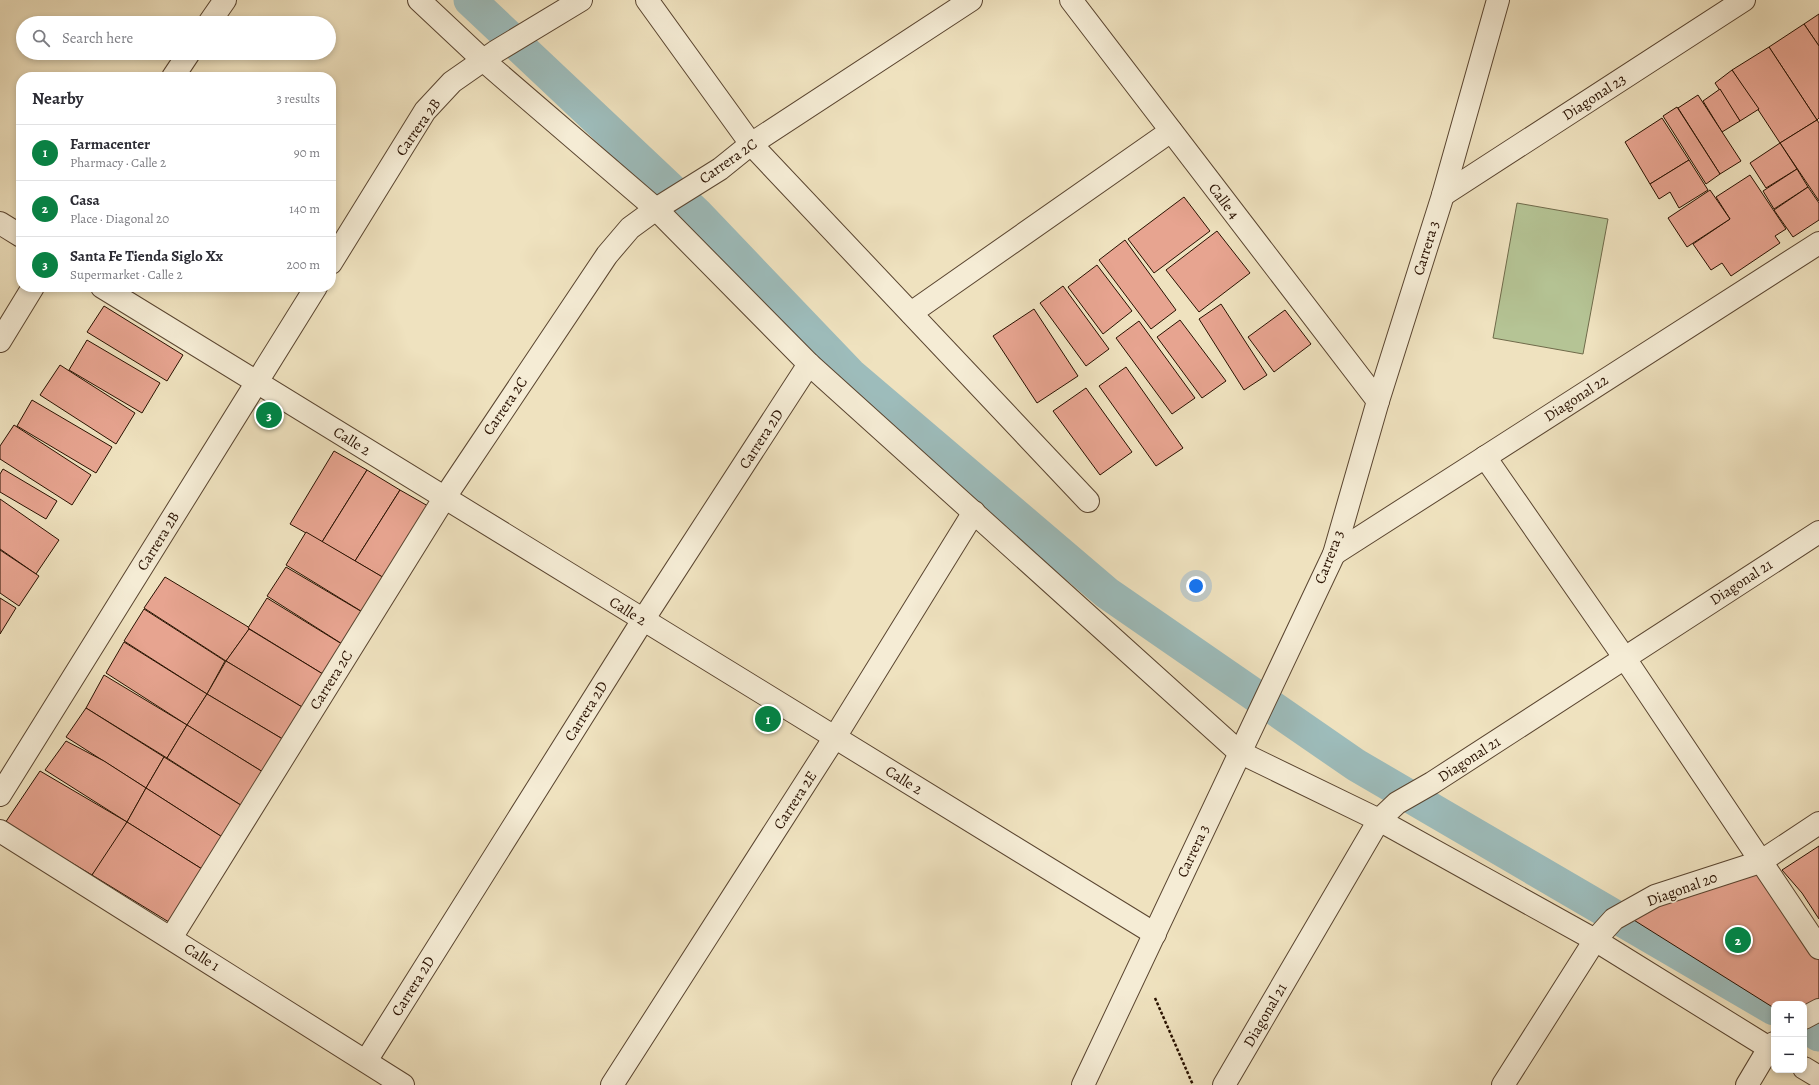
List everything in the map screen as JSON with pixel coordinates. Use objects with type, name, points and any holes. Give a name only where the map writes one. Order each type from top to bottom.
[{"type":"street","points":[[214,16],[225,0]]},
{"type":"street","points":[[419,0],[489,57],[660,206],[809,364],[1239,752],[1379,820],[1595,940],[1771,1047]]},
{"type":"street","name":"Carrera 2B","points":[[336,255],[425,110],[452,82],[540,24],[581,0]]},
{"type":"street","points":[[647,0],[752,144],[1088,501]]},
{"type":"street","name":"Carrera 2C","points":[[171,938],[445,498],[607,255],[630,228],[660,206],[720,169],[752,144],[971,0]]},
{"type":"street","name":"Calle 4","points":[[1071,0],[1378,401]]},
{"type":"street","name":"Carrera 3","points":[[1083,1085],[1239,752],[1276,678],[1334,554],[1378,401],[1443,195],[1498,0]]},
{"type":"street","name":"Diagonal 23","points":[[1443,195],[1744,0]]},
{"type":"street","points":[[176,72],[184,60]]},
{"type":"street","points":[[911,313],[1171,131]]},
{"type":"street","points":[[0,223],[16,233]]},
{"type":"street","name":"Diagonal 22","points":[[1334,554],[1819,243]]},
{"type":"street","points":[[0,341],[30,292]]},
{"type":"street","name":"Calle 2","points":[[110,292],[1155,934]]},
{"type":"street","name":"Carrera 2B","points":[[0,795],[313,292]]},
{"type":"street","name":"Carrera 2D","points":[[366,1061],[643,620],[809,364]]},
{"type":"street","points":[[1485,457],[1624,658],[1819,948]]},
{"type":"street","name":"Carrera 2E","points":[[612,1085],[835,737],[974,512]]},
{"type":"street","name":"Diagonal 21","points":[[1224,1085],[1379,820],[1397,803],[1432,783],[1819,532]]},
{"type":"street","name":"Diagonal 20","points":[[1503,1085],[1595,940],[1614,920],[1656,896],[1760,862],[1819,823]]},
{"type":"street","name":"Calle 1","points":[[0,831],[403,1085]]},
{"type":"street","points":[[1747,1085],[1771,1049]]},
{"type":"street","points":[[1807,1070],[1819,1077]]},
{"type":"green space","points":[[1517,203],[1608,219],[1583,354],[1493,338]]},
{"type":"building","points":[[1819,14],[1819,46],[1804,24]]},
{"type":"building","points":[[1804,24],[1819,46],[1819,118],[1817,120],[1769,47]]},
{"type":"building","points":[[1769,47],[1817,120],[1780,143],[1732,70]]},
{"type":"building","points":[[1732,70],[1759,109],[1740,121],[1715,83]]},
{"type":"building","points":[[1720,89],[1740,121],[1722,132],[1703,101]]},
{"type":"building","points":[[1698,95],[1741,161],[1720,174],[1678,108]]},
{"type":"building","points":[[1677,107],[1720,174],[1706,184],[1663,116]]},
{"type":"building","points":[[1662,118],[1689,160],[1650,184],[1625,142]]},
{"type":"building","points":[[1817,120],[1819,123],[1819,201],[1780,143]]},
{"type":"building","points":[[1780,143],[1797,169],[1766,188],[1750,163]]},
{"type":"building","points":[[1689,160],[1708,190],[1679,208],[1670,192],[1659,199],[1650,184]]},
{"type":"building","points":[[1797,169],[1808,187],[1774,209],[1763,191]]},
{"type":"building","points":[[1750,175],[1786,229],[1775,236],[1780,243],[1731,276],[1722,263],[1711,270],[1693,244],[1730,219],[1716,197]]},
{"type":"building","points":[[1808,187],[1819,203],[1819,220],[1793,237],[1774,210]]},
{"type":"building","points":[[1710,190],[1730,219],[1687,247],[1668,218]]},
{"type":"building","points":[[1184,197],[1210,231],[1154,273],[1128,239]]},
{"type":"building","points":[[1217,231],[1250,273],[1199,312],[1166,270]]},
{"type":"building","points":[[1125,240],[1176,310],[1151,329],[1099,260]]},
{"type":"building","points":[[1097,265],[1132,311],[1103,334],[1068,287]]},
{"type":"building","points":[[1063,286],[1109,349],[1086,366],[1040,303]]},
{"type":"building","points":[[1221,304],[1267,375],[1244,390],[1199,319]]},
{"type":"building","points":[[104,306],[183,355],[167,381],[87,332]]},
{"type":"building","points":[[1034,309],[1078,376],[1037,403],[993,336]]},
{"type":"building","points":[[1285,310],[1311,344],[1274,372],[1248,337]]},
{"type":"building","points":[[1180,320],[1226,381],[1202,398],[1157,337]]},
{"type":"building","points":[[1139,321],[1195,398],[1172,414],[1116,338]]},
{"type":"building","points":[[87,340],[160,383],[142,413],[69,370]]},
{"type":"building","points":[[60,365],[135,413],[116,444],[40,395]]},
{"type":"building","points":[[1126,367],[1183,448],[1156,466],[1099,386]]},
{"type":"building","points":[[1086,388],[1132,452],[1100,475],[1053,411]]},
{"type":"building","points":[[32,400],[112,447],[96,473],[17,426]]},
{"type":"building","points":[[14,425],[91,475],[72,505],[0,459],[0,446]]},
{"type":"building","points":[[334,451],[367,470],[322,542],[290,524]]},
{"type":"building","points":[[3,469],[57,501],[46,519],[0,492],[0,474]]},
{"type":"building","points":[[367,470],[400,490],[355,561],[322,542]]},
{"type":"building","points":[[400,490],[435,510],[391,582],[355,561]]},
{"type":"building","points":[[0,499],[59,540],[36,574],[0,549]]},
{"type":"building","points":[[306,532],[391,582],[369,616],[286,565]]},
{"type":"building","points":[[0,550],[39,576],[19,606],[0,593]]},
{"type":"building","points":[[286,567],[369,616],[350,649],[267,596]]},
{"type":"building","points":[[165,577],[250,628],[226,661],[144,608]]},
{"type":"building","points":[[0,598],[16,608],[0,634]]},
{"type":"building","points":[[267,598],[350,649],[331,679],[248,628]]},
{"type":"building","points":[[144,609],[225,661],[207,694],[124,641]]},
{"type":"building","points":[[249,629],[331,679],[307,710],[226,661]]},
{"type":"building","points":[[124,642],[207,694],[187,725],[106,673]]},
{"type":"building","points":[[226,661],[307,710],[291,744],[207,694]]},
{"type":"building","points":[[104,675],[187,725],[167,758],[86,708]]},
{"type":"building","points":[[207,694],[291,744],[271,777],[187,725]]},
{"type":"building","points":[[86,708],[164,757],[146,788],[66,737]]},
{"type":"building","points":[[187,725],[271,777],[247,809],[167,758]]},
{"type":"building","points":[[66,741],[104,761],[146,788],[127,822],[45,770]]},
{"type":"building","points":[[164,757],[247,809],[230,842],[146,788]]},
{"type":"building","points":[[40,771],[127,822],[109,853],[92,875],[5,823]]},
{"type":"building","points":[[146,788],[230,842],[210,874],[127,822]]},
{"type":"building","points":[[127,822],[210,874],[177,927],[92,875]]},
{"type":"building","points":[[1819,846],[1819,919],[1802,893],[1782,870]]},
{"type":"building","points":[[1762,869],[1819,955],[1819,1003],[1807,1013],[1807,1001],[1771,1001],[1771,1006],[1629,917]]},
{"type":"waterway","points":[[470,0],[696,213],[850,374],[1107,593],[1356,765],[1771,1007]]},
{"type":"waterway","points":[[1807,1028],[1819,1035]]},
{"type":"place","name":"Santa Fe Tienda Siglo Xx","points":[[269,415]]},
{"type":"place","name":"Farmacenter","points":[[768,719]]},
{"type":"place","name":"Casa","points":[[1738,940]]}]
